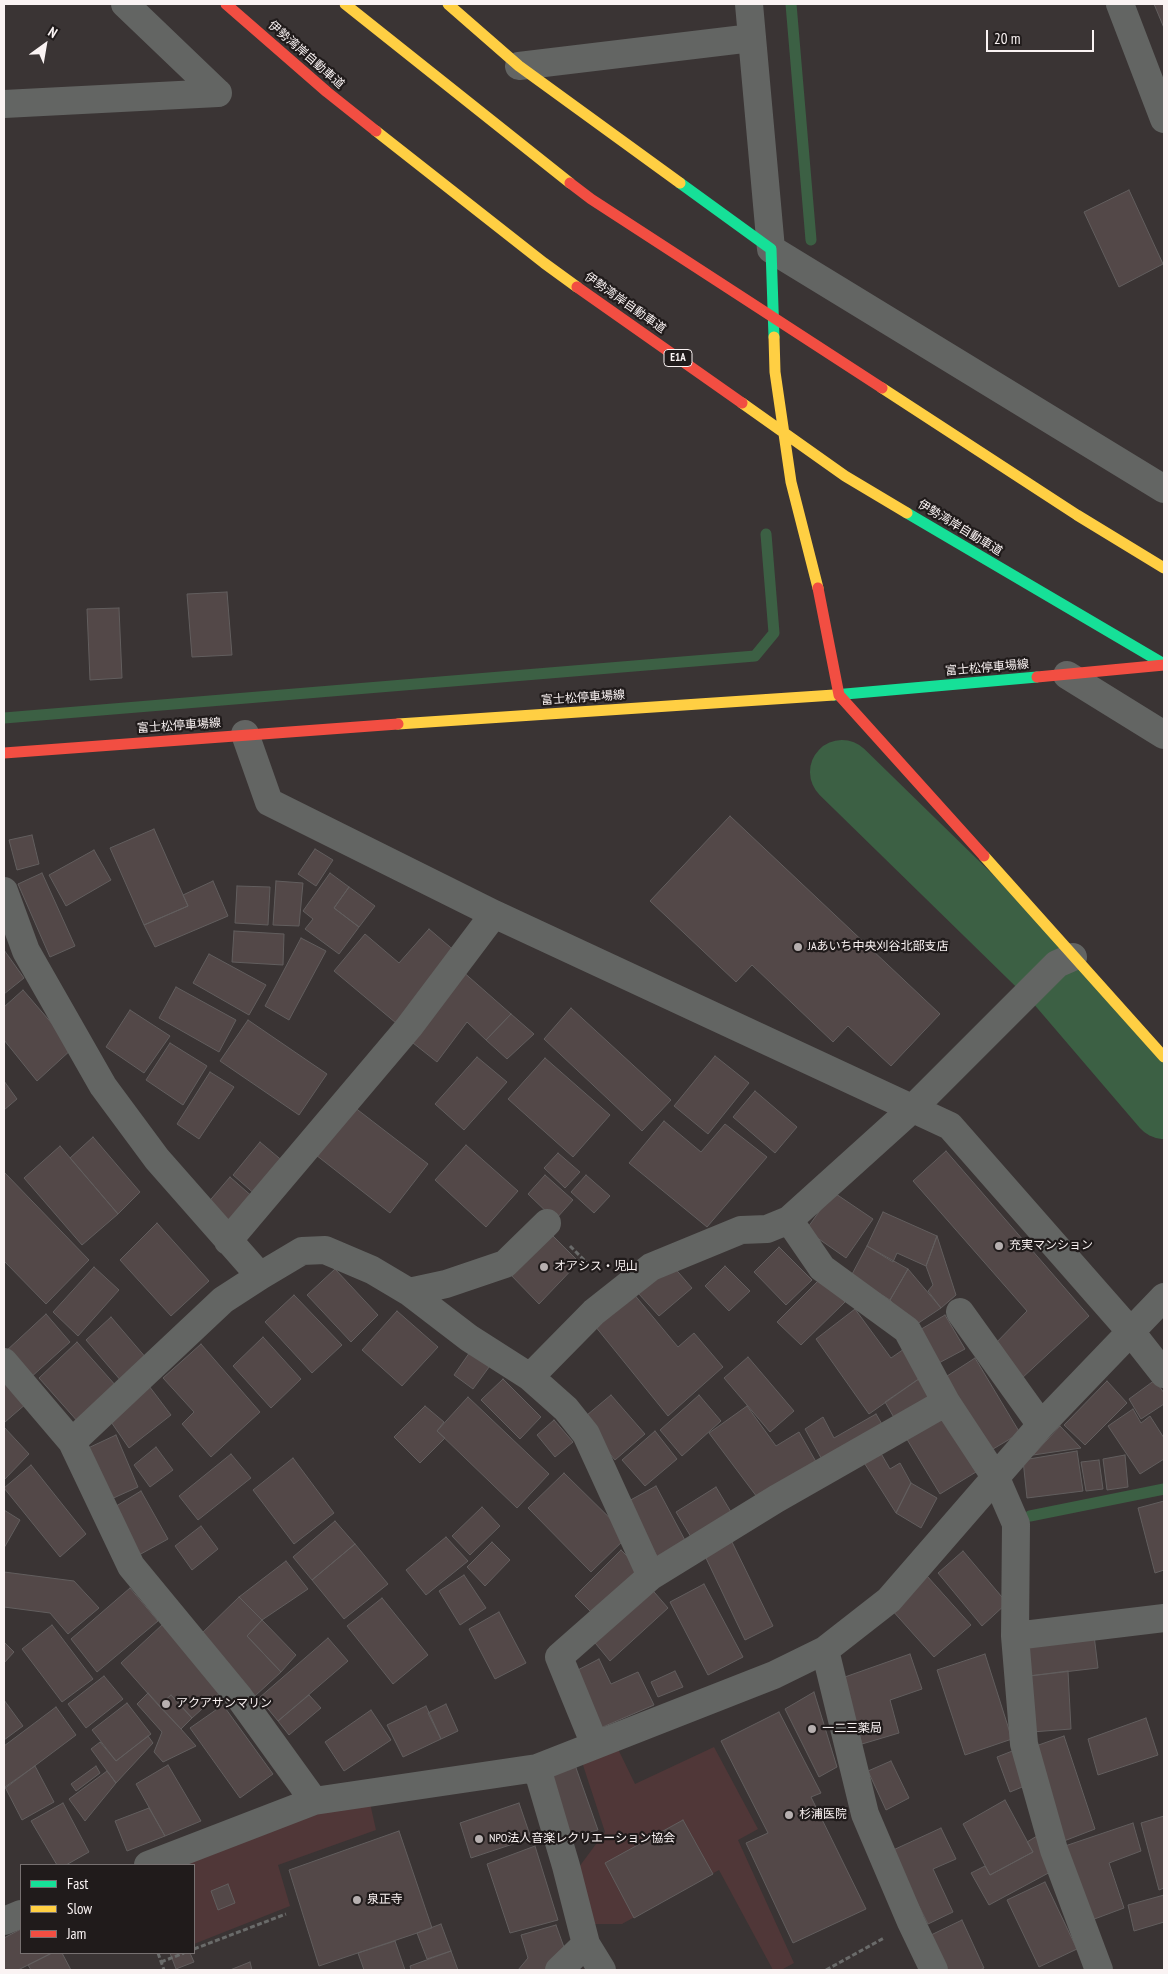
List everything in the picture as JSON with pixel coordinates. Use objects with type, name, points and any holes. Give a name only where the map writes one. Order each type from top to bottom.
[{"type":"main road","name":"伊勢湾岸自動車道","points":[[226,4],[327,92],[544,263],[837,470],[1052,600],[1164,664]]},
{"type":"main road","points":[[345,4],[591,199],[1061,504],[1164,568]]},
{"type":"main road","points":[[448,4],[519,66],[772,248],[775,372],[791,482],[823,606],[839,694],[1065,960],[1164,1057]]},
{"type":"main road","name":"富士松停車場線","points":[[4,753],[245,734],[839,694],[1067,675],[1164,664]]},
{"type":"street","points":[[4,104],[218,92],[125,4]]},
{"type":"street","points":[[748,4],[772,248],[1164,489]]},
{"type":"street","points":[[1120,4],[1164,119]]},
{"type":"street","points":[[519,66],[752,38]]},
{"type":"street","points":[[1067,675],[1164,735]]},
{"type":"street","points":[[245,734],[269,802],[494,914],[950,1126],[1131,1332],[1164,1374]]},
{"type":"street","points":[[4,891],[26,951],[102,1086],[157,1159],[260,1276]]},
{"type":"street","points":[[228,1241],[409,1027],[494,914]]},
{"type":"street","points":[[530,1377],[594,1312],[652,1268],[741,1230],[767,1229],[789,1220],[912,1109],[1065,960]]},
{"type":"street","points":[[789,1220],[822,1268],[907,1330],[946,1402],[996,1478],[1016,1524],[1015,1636],[1024,1744],[1054,1850],[1099,1970]]},
{"type":"street","points":[[409,1292],[446,1284],[505,1264],[547,1223]]},
{"type":"street","points":[[72,1442],[223,1300],[302,1250],[325,1250],[372,1270],[409,1292],[469,1338],[530,1377],[566,1409],[586,1434],[651,1576]]},
{"type":"street","points":[[151,1864],[314,1800],[537,1768],[774,1674],[825,1650],[889,1600],[1041,1426],[1164,1297]]},
{"type":"street","points":[[960,1312],[1041,1426]]},
{"type":"street","points":[[4,1362],[72,1442],[131,1566],[239,1697],[314,1800]]},
{"type":"street","points":[[595,1745],[559,1657],[651,1576],[776,1500],[946,1402]]},
{"type":"street","points":[[1015,1636],[1164,1618]]},
{"type":"street","points":[[825,1650],[865,1814],[911,1922],[934,1970]]},
{"type":"street","points":[[537,1768],[566,1866],[586,1944],[602,1970]]},
{"type":"street","points":[[4,1921],[20,1914]]},
{"type":"street","points":[[559,1970],[586,1944]]},
{"type":"path","points":[[547,1223],[618,1294]]},
{"type":"path","points":[[195,1949],[286,1914]]},
{"type":"path","points":[[826,1970],[911,1922]]},
{"type":"path","points":[[158,1954],[164,1970]]},
{"type":"path","points":[[161,1962],[181,1954]]},
{"type":"shaded area","points":[[617,1747],[635,1784],[714,1747],[758,1829],[738,1840],[794,1963],[781,1970],[773,1970],[719,1870],[622,1924],[595,1924],[579,1867],[605,1832],[581,1759]]},
{"type":"shaded area","points":[[370,1803],[376,1830],[278,1865],[290,1906],[195,1944],[195,1864],[175,1864],[313,1811]]},
{"type":"building","points":[[1154,4],[1164,4],[1164,28]]},
{"type":"building","points":[[1129,190],[1163,264],[1119,287],[1084,212]]},
{"type":"building","points":[[227,592],[232,655],[192,657],[187,594]]},
{"type":"building","points":[[119,608],[122,678],[90,680],[87,609]]},
{"type":"building","points":[[730,816],[940,1014],[891,1066],[848,1026],[833,1042],[752,965],[736,982],[650,901]]},
{"type":"building","points":[[154,829],[188,906],[144,925],[110,848]]},
{"type":"building","points":[[32,835],[39,864],[17,870],[9,840]]},
{"type":"building","points":[[315,849],[333,860],[316,886],[298,874]]},
{"type":"building","points":[[94,850],[111,880],[66,906],[49,875]]},
{"type":"building","points":[[42,873],[75,946],[50,957],[18,884]]},
{"type":"building","points":[[330,873],[349,887],[334,908],[359,927],[339,954],[305,929],[313,919],[303,911]]},
{"type":"building","points":[[213,881],[228,916],[155,947],[144,925],[188,906],[183,895]]},
{"type":"building","points":[[276,881],[303,883],[299,926],[273,925]]},
{"type":"building","points":[[237,886],[270,887],[268,925],[235,923]]},
{"type":"building","points":[[349,887],[375,906],[359,927],[334,908]]},
{"type":"building","points":[[429,929],[457,953],[396,1023],[334,971],[365,934],[399,963]]},
{"type":"building","points":[[234,931],[284,934],[283,965],[232,962]]},
{"type":"building","points":[[301,938],[326,951],[289,1020],[265,1006]]},
{"type":"building","points":[[4,950],[24,978],[4,994]]},
{"type":"building","points":[[209,954],[266,985],[249,1015],[193,983]]},
{"type":"building","points":[[461,970],[511,1014],[486,1040],[467,1022],[437,1062],[408,1039]]},
{"type":"building","points":[[176,987],[236,1020],[219,1052],[159,1018]]},
{"type":"building","points":[[23,990],[73,1048],[37,1081],[4,1040],[4,1007]]},
{"type":"building","points":[[571,1008],[671,1100],[642,1131],[544,1039]]},
{"type":"building","points":[[130,1010],[170,1036],[144,1073],[106,1047]]},
{"type":"building","points":[[511,1014],[534,1034],[507,1059],[486,1040]]},
{"type":"building","points":[[248,1020],[327,1074],[299,1115],[220,1061]]},
{"type":"building","points":[[170,1043],[207,1066],[183,1105],[146,1080]]},
{"type":"building","points":[[715,1056],[749,1083],[708,1134],[674,1106]]},
{"type":"building","points":[[477,1057],[507,1082],[464,1130],[435,1104]]},
{"type":"building","points":[[545,1058],[610,1115],[573,1157],[508,1099]]},
{"type":"building","points":[[210,1072],[234,1087],[199,1139],[177,1124]]},
{"type":"building","points":[[4,1081],[17,1099],[4,1110]]},
{"type":"building","points":[[755,1091],[797,1127],[775,1153],[733,1117]]},
{"type":"building","points":[[354,1107],[428,1164],[390,1213],[316,1155]]},
{"type":"building","points":[[664,1121],[701,1152],[725,1124],[767,1157],[707,1227],[629,1163]]},
{"type":"building","points":[[93,1137],[140,1192],[118,1214],[70,1158]]},
{"type":"building","points":[[260,1142],[285,1163],[257,1196],[233,1175]]},
{"type":"building","points":[[466,1145],[518,1191],[486,1227],[435,1180]]},
{"type":"building","points":[[60,1146],[118,1214],[82,1245],[24,1178]]},
{"type":"building","name":"充実マンション","points":[[946,1151],[1089,1316],[1021,1379],[992,1347],[1027,1311],[913,1181]]},
{"type":"building","points":[[558,1153],[580,1172],[565,1188],[544,1168]]},
{"type":"building","points":[[4,1172],[89,1260],[46,1304],[4,1261]]},
{"type":"building","points":[[545,1175],[573,1200],[555,1220],[528,1194]]},
{"type":"building","points":[[586,1175],[610,1196],[594,1213],[571,1192]]},
{"type":"building","points":[[230,1177],[255,1199],[232,1227],[206,1205]]},
{"type":"building","points":[[833,1192],[873,1219],[846,1258],[806,1230]]},
{"type":"building","points":[[883,1212],[937,1236],[926,1266],[897,1253],[893,1262],[867,1246]]},
{"type":"building","points":[[157,1223],[209,1281],[171,1316],[120,1260]]},
{"type":"building","name":"オアシス・児山","points":[[548,1231],[579,1262],[539,1304],[508,1272]]},
{"type":"building","points":[[937,1236],[956,1295],[941,1308],[928,1291],[933,1285],[926,1266]]},
{"type":"building","points":[[867,1246],[908,1269],[890,1300],[851,1276]]},
{"type":"building","points":[[779,1247],[812,1280],[786,1305],[754,1272]]},
{"type":"building","points":[[672,1265],[692,1288],[659,1316],[638,1293]]},
{"type":"building","points":[[725,1266],[750,1291],[729,1311],[705,1286]]},
{"type":"building","points":[[94,1267],[119,1290],[78,1336],[53,1312]]},
{"type":"building","points":[[335,1269],[378,1315],[351,1342],[307,1295]]},
{"type":"building","points":[[908,1269],[941,1308],[914,1326],[890,1300]]},
{"type":"building","points":[[821,1278],[845,1302],[801,1345],[777,1322]]},
{"type":"building","points":[[633,1293],[678,1347],[694,1333],[723,1367],[668,1416],[595,1326]]},
{"type":"building","points":[[294,1295],[342,1345],[312,1373],[265,1322]]},
{"type":"building","points":[[855,1309],[891,1358],[904,1349],[923,1376],[869,1414],[816,1339]]},
{"type":"building","points":[[397,1311],[438,1347],[402,1386],[362,1350]]},
{"type":"building","points":[[46,1314],[70,1342],[29,1379],[5,1352]]},
{"type":"building","points":[[945,1315],[965,1349],[937,1364],[918,1331]]},
{"type":"building","points":[[111,1317],[147,1359],[122,1382],[86,1340]]},
{"type":"building","points":[[263,1337],[301,1379],[271,1408],[233,1366]]},
{"type":"building","points":[[77,1342],[117,1387],[79,1423],[39,1378]]},
{"type":"building","points":[[201,1344],[260,1412],[211,1457],[182,1424],[194,1412],[163,1378]]},
{"type":"building","points":[[472,1349],[492,1363],[473,1389],[454,1375]]},
{"type":"building","points":[[748,1357],[794,1411],[770,1432],[724,1378]]},
{"type":"building","points":[[975,1358],[1020,1433],[988,1452],[944,1378]]},
{"type":"building","points":[[923,1376],[935,1400],[896,1421],[885,1402]]},
{"type":"building","points":[[4,1378],[27,1403],[5,1422],[4,1420]]},
{"type":"building","points":[[503,1379],[541,1417],[520,1439],[481,1400]]},
{"type":"building","points":[[1155,1380],[1164,1393],[1164,1404],[1141,1419],[1129,1399]]},
{"type":"building","points":[[1107,1381],[1127,1403],[1085,1445],[1064,1425]]},
{"type":"building","points":[[149,1386],[171,1415],[129,1448],[109,1419]]},
{"type":"building","points":[[611,1395],[645,1434],[615,1460],[581,1420]]},
{"type":"building","points":[[699,1395],[721,1421],[682,1456],[660,1430]]},
{"type":"building","points":[[468,1397],[549,1474],[517,1508],[437,1431]]},
{"type":"building","points":[[425,1406],[444,1422],[437,1431],[445,1438],[420,1463],[394,1437]]},
{"type":"building","points":[[747,1406],[776,1446],[799,1432],[819,1467],[760,1501],[709,1433]]},
{"type":"building","points":[[1133,1409],[1141,1423],[1150,1416],[1164,1438],[1164,1459],[1140,1474],[1108,1426]]},
{"type":"building","points":[[876,1414],[886,1431],[825,1465],[805,1429],[823,1417],[834,1438]]},
{"type":"building","points":[[941,1414],[976,1472],[940,1494],[905,1436]]},
{"type":"building","points":[[554,1420],[573,1442],[555,1457],[537,1435]]},
{"type":"building","points":[[1060,1426],[1081,1448],[1033,1455]]},
{"type":"building","points":[[4,1427],[29,1454],[4,1480]]},
{"type":"building","points":[[655,1431],[677,1459],[645,1486],[622,1460]]},
{"type":"building","points":[[116,1435],[138,1487],[109,1500],[86,1449]]},
{"type":"building","points":[[156,1447],[173,1470],[150,1487],[134,1465]]},
{"type":"building","points":[[879,1450],[890,1469],[900,1463],[911,1483],[896,1513],[863,1461]]},
{"type":"building","points":[[1077,1451],[1083,1491],[1027,1498],[1023,1460]]},
{"type":"building","points":[[231,1454],[251,1478],[198,1520],[179,1496]]},
{"type":"building","points":[[1125,1455],[1128,1487],[1107,1490],[1103,1459]]},
{"type":"building","points":[[293,1458],[334,1513],[294,1544],[253,1490]]},
{"type":"building","points":[[1099,1460],[1103,1489],[1086,1491],[1081,1462]]},
{"type":"building","points":[[31,1465],[86,1534],[60,1557],[4,1488]]},
{"type":"building","points":[[564,1473],[628,1536],[591,1572],[528,1508]]},
{"type":"building","points":[[911,1483],[937,1498],[921,1528],[896,1513]]},
{"type":"building","points":[[656,1486],[687,1544],[659,1560],[627,1502]]},
{"type":"building","points":[[716,1487],[734,1517],[694,1542],[676,1512]]},
{"type":"building","points":[[141,1491],[168,1539],[139,1555],[113,1508]]},
{"type":"building","points":[[1164,1501],[1164,1570],[1155,1573],[1138,1508]]},
{"type":"building","points":[[482,1507],[500,1526],[470,1555],[452,1536]]},
{"type":"building","points":[[4,1510],[20,1520],[4,1548]]},
{"type":"building","points":[[335,1521],[355,1544],[312,1580],[293,1557]]},
{"type":"building","points":[[201,1526],[218,1549],[192,1570],[175,1546]]},
{"type":"building","points":[[446,1537],[468,1561],[426,1595],[406,1570]]},
{"type":"building","points":[[492,1542],[510,1560],[485,1586],[467,1567]]},
{"type":"building","points":[[732,1542],[773,1626],[745,1640],[705,1556]]},
{"type":"building","points":[[355,1544],[388,1584],[344,1619],[312,1580]]},
{"type":"building","points":[[621,1550],[641,1570],[595,1616],[575,1596]]},
{"type":"building","points":[[963,1551],[1007,1603],[982,1626],[938,1573]]},
{"type":"building","points":[[286,1561],[308,1589],[262,1620],[239,1597]]},
{"type":"building","points":[[4,1572],[74,1581],[99,1608],[68,1634],[50,1613],[4,1607]]},
{"type":"building","points":[[464,1575],[486,1608],[460,1625],[439,1591]]},
{"type":"building","points":[[927,1576],[971,1625],[934,1657],[891,1609]]},
{"type":"building","points":[[704,1584],[743,1657],[708,1675],[670,1602]]},
{"type":"building","points":[[648,1585],[668,1608],[610,1661],[591,1638]]},
{"type":"building","points":[[130,1588],[158,1621],[97,1672],[71,1639]]},
{"type":"building","points":[[239,1597],[262,1620],[247,1636],[281,1672],[255,1696],[199,1636]]},
{"type":"building","points":[[382,1598],[428,1655],[393,1684],[347,1626]]},
{"type":"building","points":[[499,1612],[526,1663],[495,1679],[469,1629]]},
{"type":"building","points":[[262,1620],[296,1655],[281,1672],[247,1636]]},
{"type":"building","points":[[163,1624],[223,1690],[192,1718],[171,1695],[159,1706],[121,1663]]},
{"type":"building","points":[[52,1625],[93,1679],[62,1702],[22,1649]]},
{"type":"building","points":[[1094,1635],[1098,1668],[1029,1676],[1025,1644]]},
{"type":"building","points":[[328,1638],[348,1661],[278,1721],[259,1698]]},
{"type":"building","points":[[4,1642],[14,1652],[4,1663]]},
{"type":"building","points":[[910,1654],[922,1689],[890,1700],[899,1733],[862,1744],[842,1678]]},
{"type":"building","points":[[985,1654],[1012,1739],[965,1755],[937,1670]]},
{"type":"building","points":[[599,1659],[611,1684],[638,1672],[654,1705],[598,1729],[574,1672]]},
{"type":"building","points":[[675,1671],[683,1687],[658,1697],[651,1682]]},
{"type":"building","points":[[1068,1671],[1071,1729],[1032,1732],[1029,1676]]},
{"type":"building","points":[[104,1676],[123,1699],[86,1728],[68,1704]]},
{"type":"building","points":[[814,1692],[837,1767],[819,1777],[785,1709]]},
{"type":"building","points":[[148,1693],[196,1746],[163,1762],[154,1752],[162,1732],[137,1704]]},
{"type":"building","points":[[171,1695],[192,1718],[181,1729],[159,1706]]},
{"type":"building","points":[[309,1695],[321,1708],[289,1735],[278,1721]]},
{"type":"building","points":[[4,1700],[23,1726],[4,1740]]},
{"type":"building","points":[[127,1703],[151,1734],[116,1761],[92,1730]]},
{"type":"building","points":[[446,1704],[458,1731],[441,1739],[428,1713]]},
{"type":"building","points":[[223,1705],[273,1774],[240,1798],[190,1728]]},
{"type":"building","points":[[426,1706],[441,1739],[403,1757],[387,1725]]},
{"type":"building","points":[[56,1707],[76,1735],[4,1789],[4,1746]]},
{"type":"building","points":[[371,1710],[391,1740],[344,1771],[325,1742]]},
{"type":"building","name":"杉浦医院","points":[[779,1712],[821,1793],[811,1797],[866,1909],[793,1943],[746,1843],[768,1833],[721,1741]]},
{"type":"building","points":[[1146,1718],[1158,1755],[1098,1775],[1088,1739]]},
{"type":"building","points":[[148,1736],[153,1743],[116,1783],[91,1749],[100,1742],[116,1761]]},
{"type":"building","points":[[1064,1736],[1095,1829],[1064,1841],[1033,1747]]},
{"type":"building","points":[[1015,1750],[1027,1785],[1010,1792],[997,1757]]},
{"type":"building","points":[[891,1761],[909,1798],[886,1810],[868,1771]]},
{"type":"building","points":[[168,1765],[201,1821],[165,1836],[136,1784]]},
{"type":"building","points":[[575,1765],[598,1830],[567,1839],[546,1775]]},
{"type":"building","points":[[35,1766],[54,1802],[22,1820],[5,1787]]},
{"type":"building","points":[[96,1766],[100,1773],[76,1791],[71,1784]]},
{"type":"building","points":[[107,1771],[116,1783],[85,1821],[69,1799]]},
{"type":"building","points":[[1005,1800],[1033,1852],[990,1875],[963,1824]]},
{"type":"building","points":[[63,1803],[89,1852],[68,1864],[56,1864],[31,1821]]},
{"type":"building","points":[[519,1803],[531,1838],[471,1858],[460,1823]]},
{"type":"building","points":[[149,1808],[165,1836],[127,1851],[115,1821]]},
{"type":"building","points":[[1164,1816],[1164,1888],[1159,1890],[1141,1823]]},
{"type":"building","points":[[683,1820],[713,1874],[634,1918],[605,1863]]},
{"type":"building","points":[[1133,1823],[1141,1851],[1109,1863],[1124,1908],[1089,1921],[1065,1846]]},
{"type":"building","points":[[941,1828],[956,1859],[933,1869],[953,1912],[928,1924],[891,1851]]},
{"type":"building","points":[[399,1831],[432,1928],[319,1966],[289,1870]]},
{"type":"building","points":[[1037,1836],[1054,1870],[989,1905],[971,1873],[985,1866],[990,1875],[1033,1852],[1027,1842]]},
{"type":"building","points":[[535,1846],[558,1920],[510,1933],[487,1864]]},
{"type":"building","points":[[1045,1882],[1077,1949],[1039,1967],[1007,1900]]},
{"type":"building","points":[[228,1884],[235,1903],[218,1910],[211,1891]]},
{"type":"building","points":[[1164,1895],[1164,1922],[1134,1931],[1128,1905]]},
{"type":"building","points":[[962,1920],[984,1968],[980,1970],[947,1970],[931,1935]]},
{"type":"building","points":[[441,1924],[451,1951],[427,1959],[417,1933]]},
{"type":"building","points":[[556,1925],[565,1950],[547,1970],[518,1970],[528,1958],[521,1935]]},
{"type":"building","points":[[20,1930],[20,1954],[50,1954],[18,1970],[4,1970],[4,1938]]},
{"type":"building","points":[[395,1941],[405,1970],[364,1970],[358,1953]]},
{"type":"building","points":[[451,1951],[458,1970],[411,1970],[410,1966]]},
{"type":"building","points":[[50,1954],[63,1954],[71,1970],[31,1970],[28,1965]]},
{"type":"building","points":[[170,1954],[190,1954],[194,1962],[176,1969]]},
{"type":"building","points":[[250,1962],[252,1970],[230,1970]]},
{"type":"waterway","points":[[791,4],[811,240]]},
{"type":"waterway","points":[[4,718],[755,656],[774,633],[766,534]]},
{"type":"waterway","points":[[842,772],[1057,982],[1164,1107]]},
{"type":"waterway","points":[[1030,1516],[1164,1489]]},
{"type":"traffic: fast","points":[[680,183],[771,249],[774,337]]},
{"type":"traffic: fast","points":[[907,513],[1164,664]]},
{"type":"traffic: fast","points":[[834,695],[1037,677]]},
{"type":"traffic: slow","points":[[345,4],[570,183]]},
{"type":"traffic: slow","points":[[448,4],[519,66],[680,183]]},
{"type":"traffic: slow","points":[[376,131],[577,287]]},
{"type":"traffic: slow","points":[[774,337],[775,372],[791,482],[818,588]]},
{"type":"traffic: slow","points":[[882,388],[1077,515],[1164,568]]},
{"type":"traffic: slow","points":[[742,403],[845,476],[907,513]]},
{"type":"traffic: slow","points":[[398,724],[834,695]]},
{"type":"traffic: slow","points":[[984,856],[1164,1057]]},
{"type":"traffic: jam","points":[[226,4],[327,92],[376,131]]},
{"type":"traffic: jam","points":[[570,183],[591,199],[882,388]]},
{"type":"traffic: jam","points":[[577,287],[742,403]]},
{"type":"traffic: jam","points":[[818,588],[839,695],[984,856]]},
{"type":"traffic: jam","points":[[1037,677],[1164,665]]},
{"type":"traffic: jam","points":[[4,753],[398,724]]},
{"type":"place","name":"JAあいち中央刈谷北部支店","points":[[798,947]]},
{"type":"place","name":"充実マンション","points":[[999,1246]]},
{"type":"place","name":"オアシス・児山","points":[[544,1267]]},
{"type":"place","name":"アクアサンマリン","points":[[166,1704]]},
{"type":"place","name":"一二三薬局","points":[[812,1729]]},
{"type":"place","name":"杉浦医院","points":[[789,1815]]},
{"type":"place","name":"NPO法人音楽レクリエーション協会","points":[[479,1839]]},
{"type":"place","name":"泉正寺","points":[[357,1900]]}]
